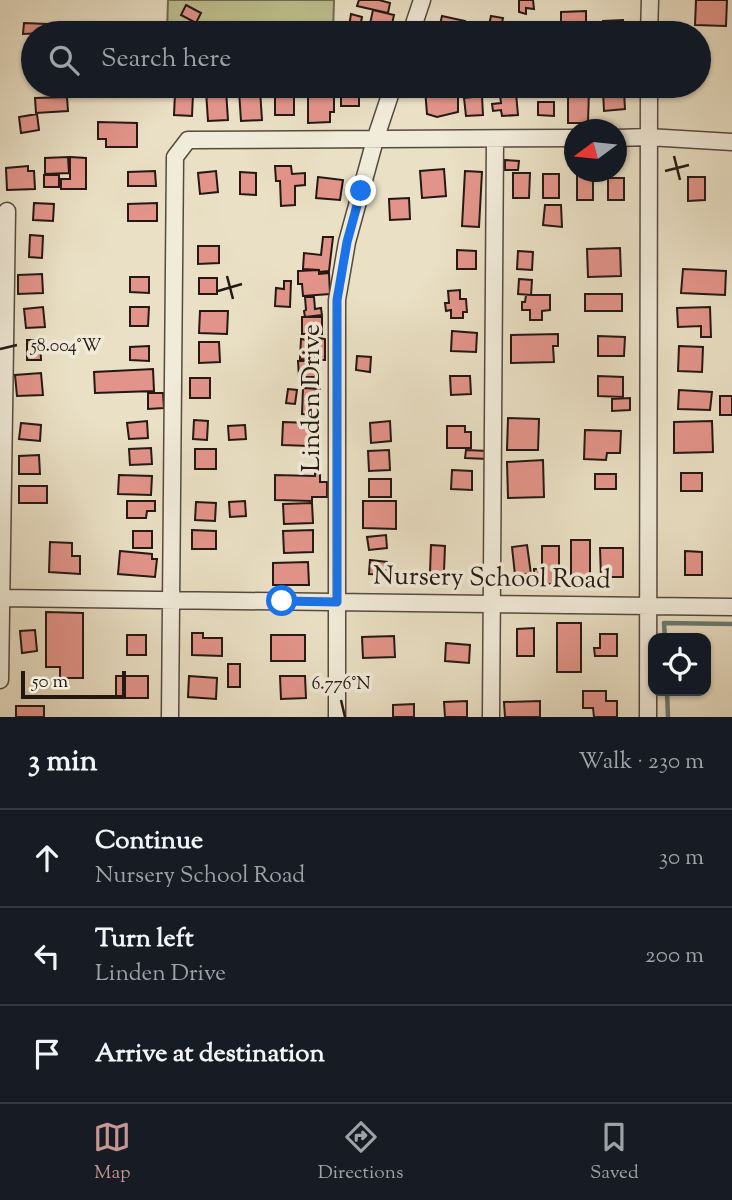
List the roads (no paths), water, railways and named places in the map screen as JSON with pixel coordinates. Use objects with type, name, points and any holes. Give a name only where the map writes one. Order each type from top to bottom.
[{"type":"street","points":[[415,21],[422,0]]},
{"type":"street","points":[[649,21],[650,0]]},
{"type":"street","name":"Linden Drive","points":[[337,717],[337,300],[347,242],[389,98]]},
{"type":"street","points":[[648,717],[649,98]]},
{"type":"street","points":[[170,717],[175,157],[188,140],[564,138]]},
{"type":"street","points":[[627,138],[732,142]]},
{"type":"street","points":[[491,717],[495,139]]},
{"type":"street","points":[[0,680],[7,211]]},
{"type":"street","name":"Nursery School Road","points":[[1,598],[732,607]]},
{"type":"waterway","points":[[665,633],[664,623],[732,624]]},
{"type":"waterway","points":[[667,696],[668,717]]}]
